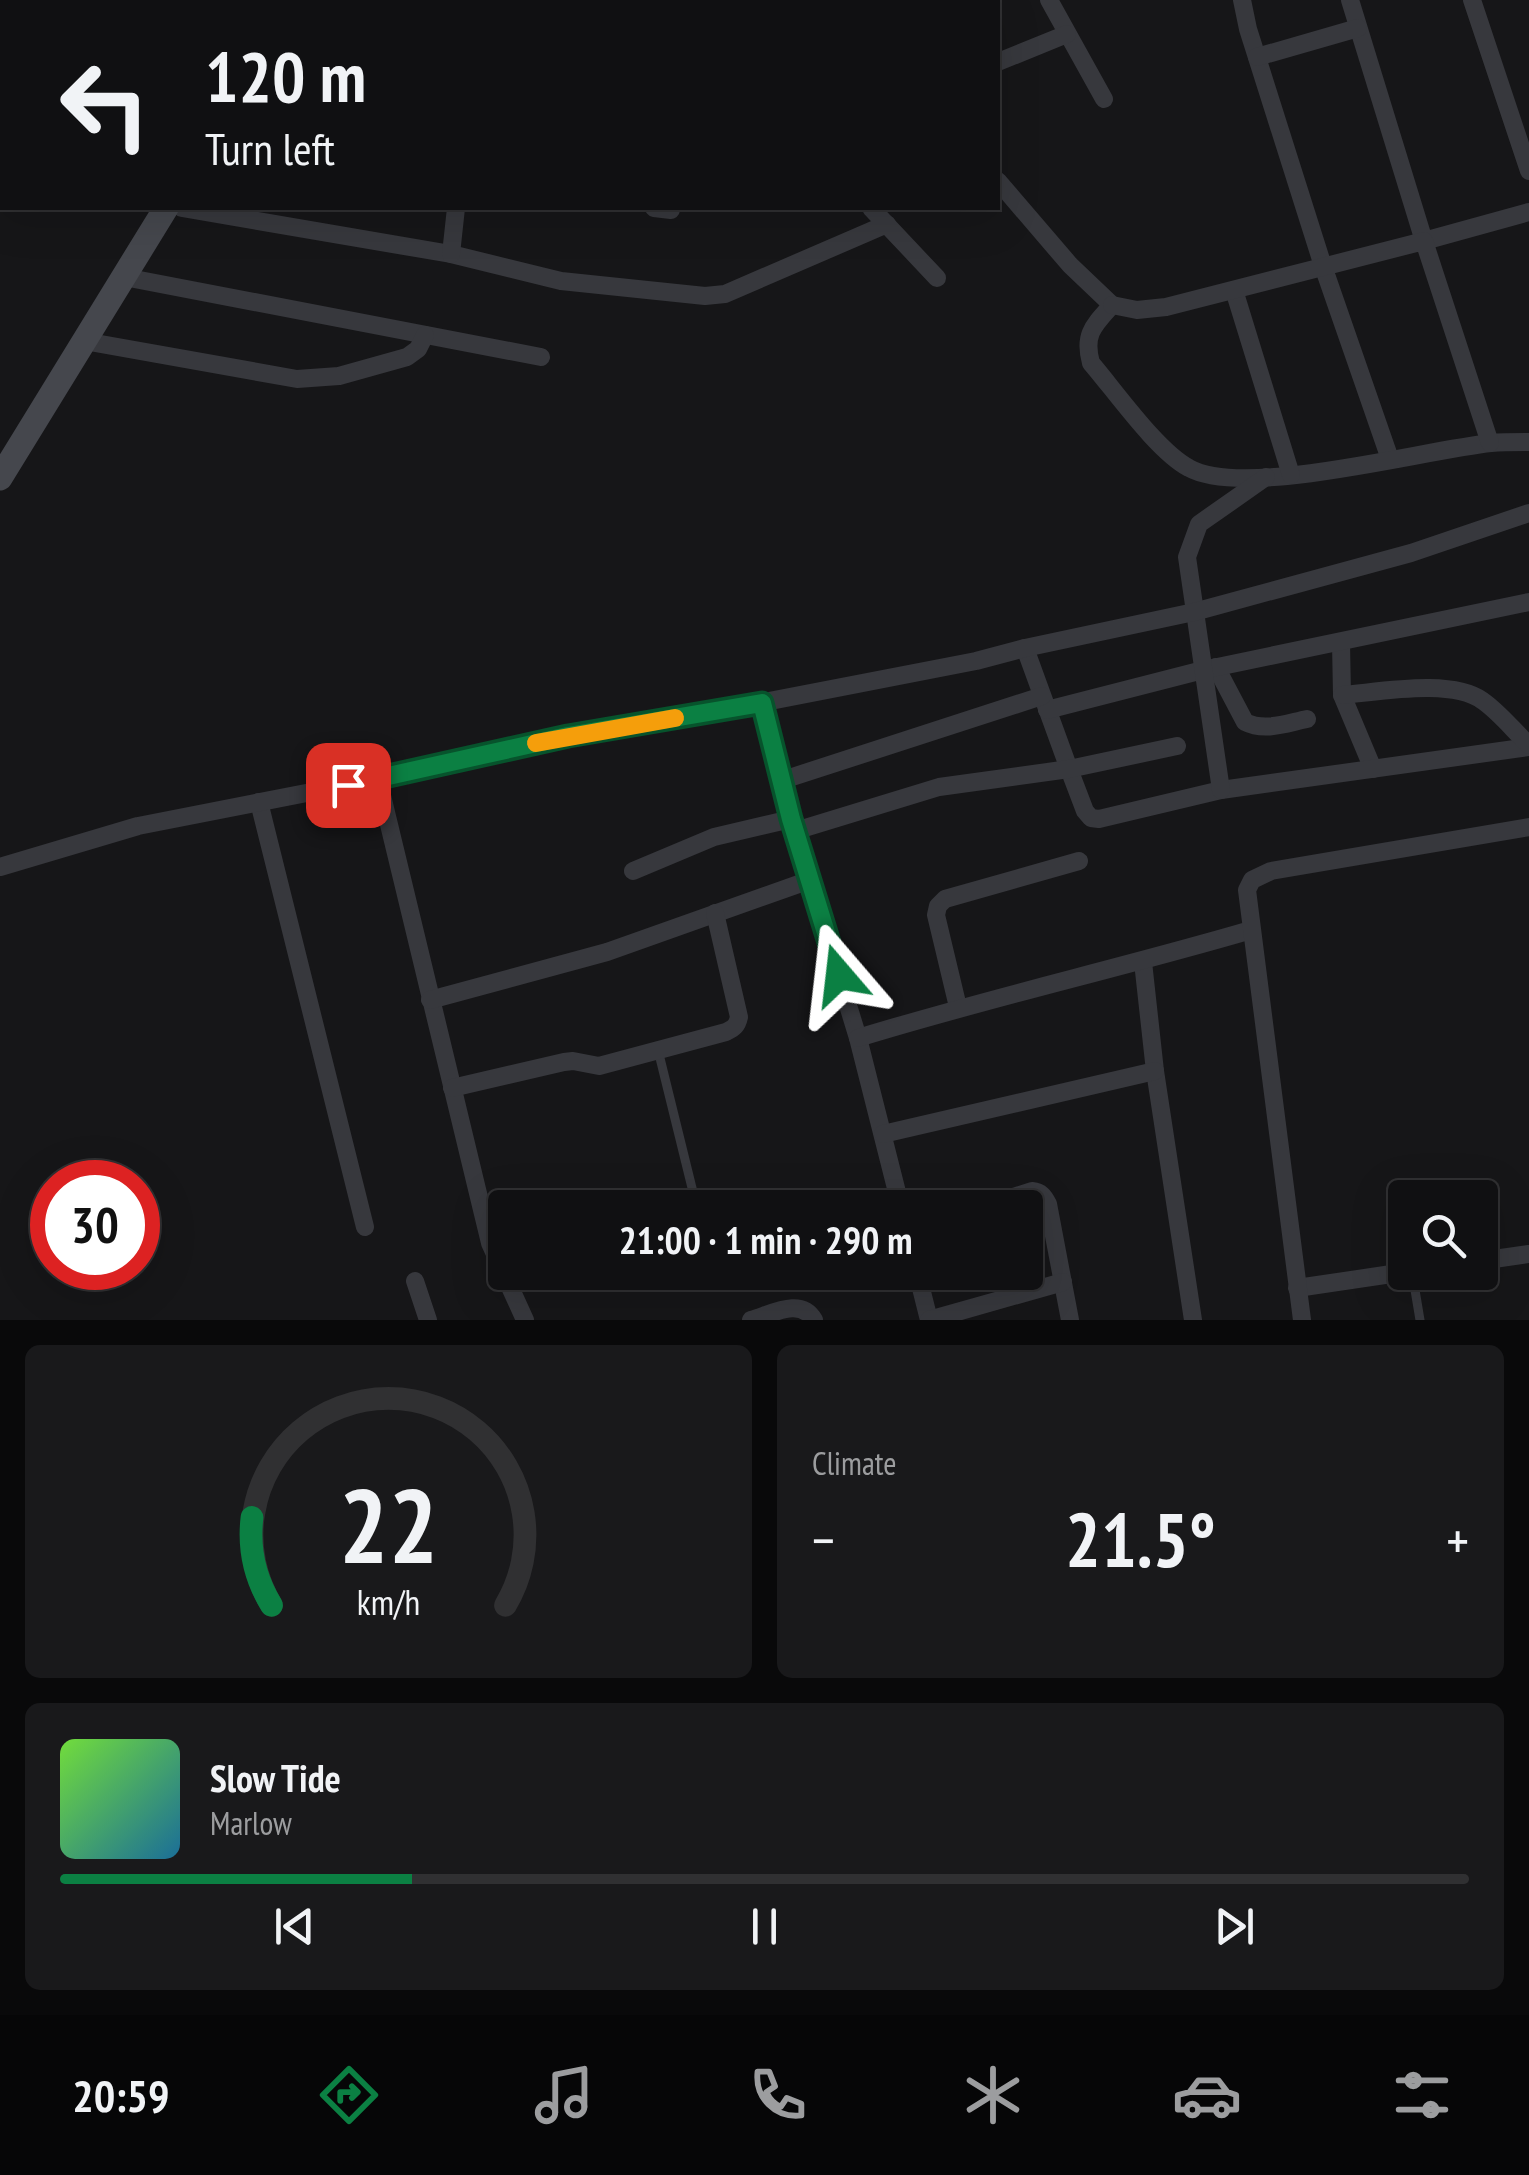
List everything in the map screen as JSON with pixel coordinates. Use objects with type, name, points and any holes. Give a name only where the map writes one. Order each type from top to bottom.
[{"type":"main road","points":[[0,478],[165,210]]},
{"type":"street","points":[[1049,0],[1104,98]]},
{"type":"street","points":[[1242,0],[1323,266],[1390,460]]},
{"type":"street","points":[[1350,0],[1490,444]]},
{"type":"street","points":[[1472,0],[1529,170]]},
{"type":"street","points":[[1257,56],[1358,28]]},
{"type":"street","points":[[1000,61],[1067,34]]},
{"type":"street","points":[[1000,182],[1070,265],[1112,305],[1136,310],[1166,308],[1529,212]]},
{"type":"street","points":[[194,210],[451,254],[561,281],[715,296],[887,224]]},
{"type":"street","points":[[451,254],[456,210]]},
{"type":"street","points":[[873,210],[938,278]]},
{"type":"street","points":[[124,277],[541,357]]},
{"type":"street","points":[[1234,290],[1292,475]]},
{"type":"street","points":[[1112,305],[1095,325],[1086,346],[1091,362],[1164,448],[1194,471],[1226,479],[1292,475],[1490,444],[1529,442]]},
{"type":"street","points":[[84,341],[309,379],[338,376],[407,357],[418,349],[425,335]]},
{"type":"street","points":[[1220,790],[1209,668],[1194,612],[1187,557],[1199,524],[1266,476]]},
{"type":"street","points":[[0,867],[138,826],[378,779],[568,736],[976,661],[1194,612],[1410,552],[1529,513]]},
{"type":"street","points":[[782,780],[1045,703],[1529,602]]},
{"type":"street","points":[[1340,643],[1342,695],[1373,769]]},
{"type":"street","points":[[1025,648],[1085,811],[1091,818],[1220,790],[1529,746]]},
{"type":"street","points":[[1209,668],[1251,726],[1262,728],[1308,718]]},
{"type":"street","points":[[1342,695],[1443,688],[1470,693],[1485,702],[1529,746]]},
{"type":"street","points":[[762,703],[793,825],[858,1038],[897,1190]]},
{"type":"street","points":[[633,871],[714,837],[793,825],[939,788],[1069,769],[1177,746]]},
{"type":"street","points":[[378,779],[493,1254],[525,1320]]},
{"type":"street","points":[[259,802],[365,1227]]},
{"type":"street","points":[[1302,1320],[1247,890],[1252,880],[1271,871],[1529,828]]},
{"type":"street","points":[[958,1007],[936,915],[938,906],[945,899],[1080,861]]},
{"type":"street","points":[[430,1000],[606,952],[810,880]]},
{"type":"street","points":[[452,1088],[564,1062],[599,1066],[726,1032],[738,1024],[739,1017],[715,914]]},
{"type":"street","points":[[858,1038],[958,1007],[1144,962],[1251,930]]},
{"type":"street","points":[[1144,962],[1155,1070],[1193,1320]]},
{"type":"street","points":[[883,1134],[1155,1070]]},
{"type":"street","points":[[1043,1196],[1048,1204],[1070,1320]]},
{"type":"street","points":[[1498,1258],[1529,1254]]},
{"type":"street","points":[[1298,1288],[1388,1275]]},
{"type":"street","points":[[416,1282],[428,1320]]},
{"type":"street","points":[[922,1290],[929,1320],[1063,1282]]},
{"type":"street","points":[[751,1320],[794,1307],[804,1308],[814,1320]]},
{"type":"lane","points":[[658,1050],[693,1190]]},
{"type":"lane","points":[[1415,1290],[1420,1320]]},
{"type":"slow traffic","points":[[536,743],[675,718]]},
{"type":"route","points":[[348,785],[568,736],[762,703],[791,819],[839,975]]}]
